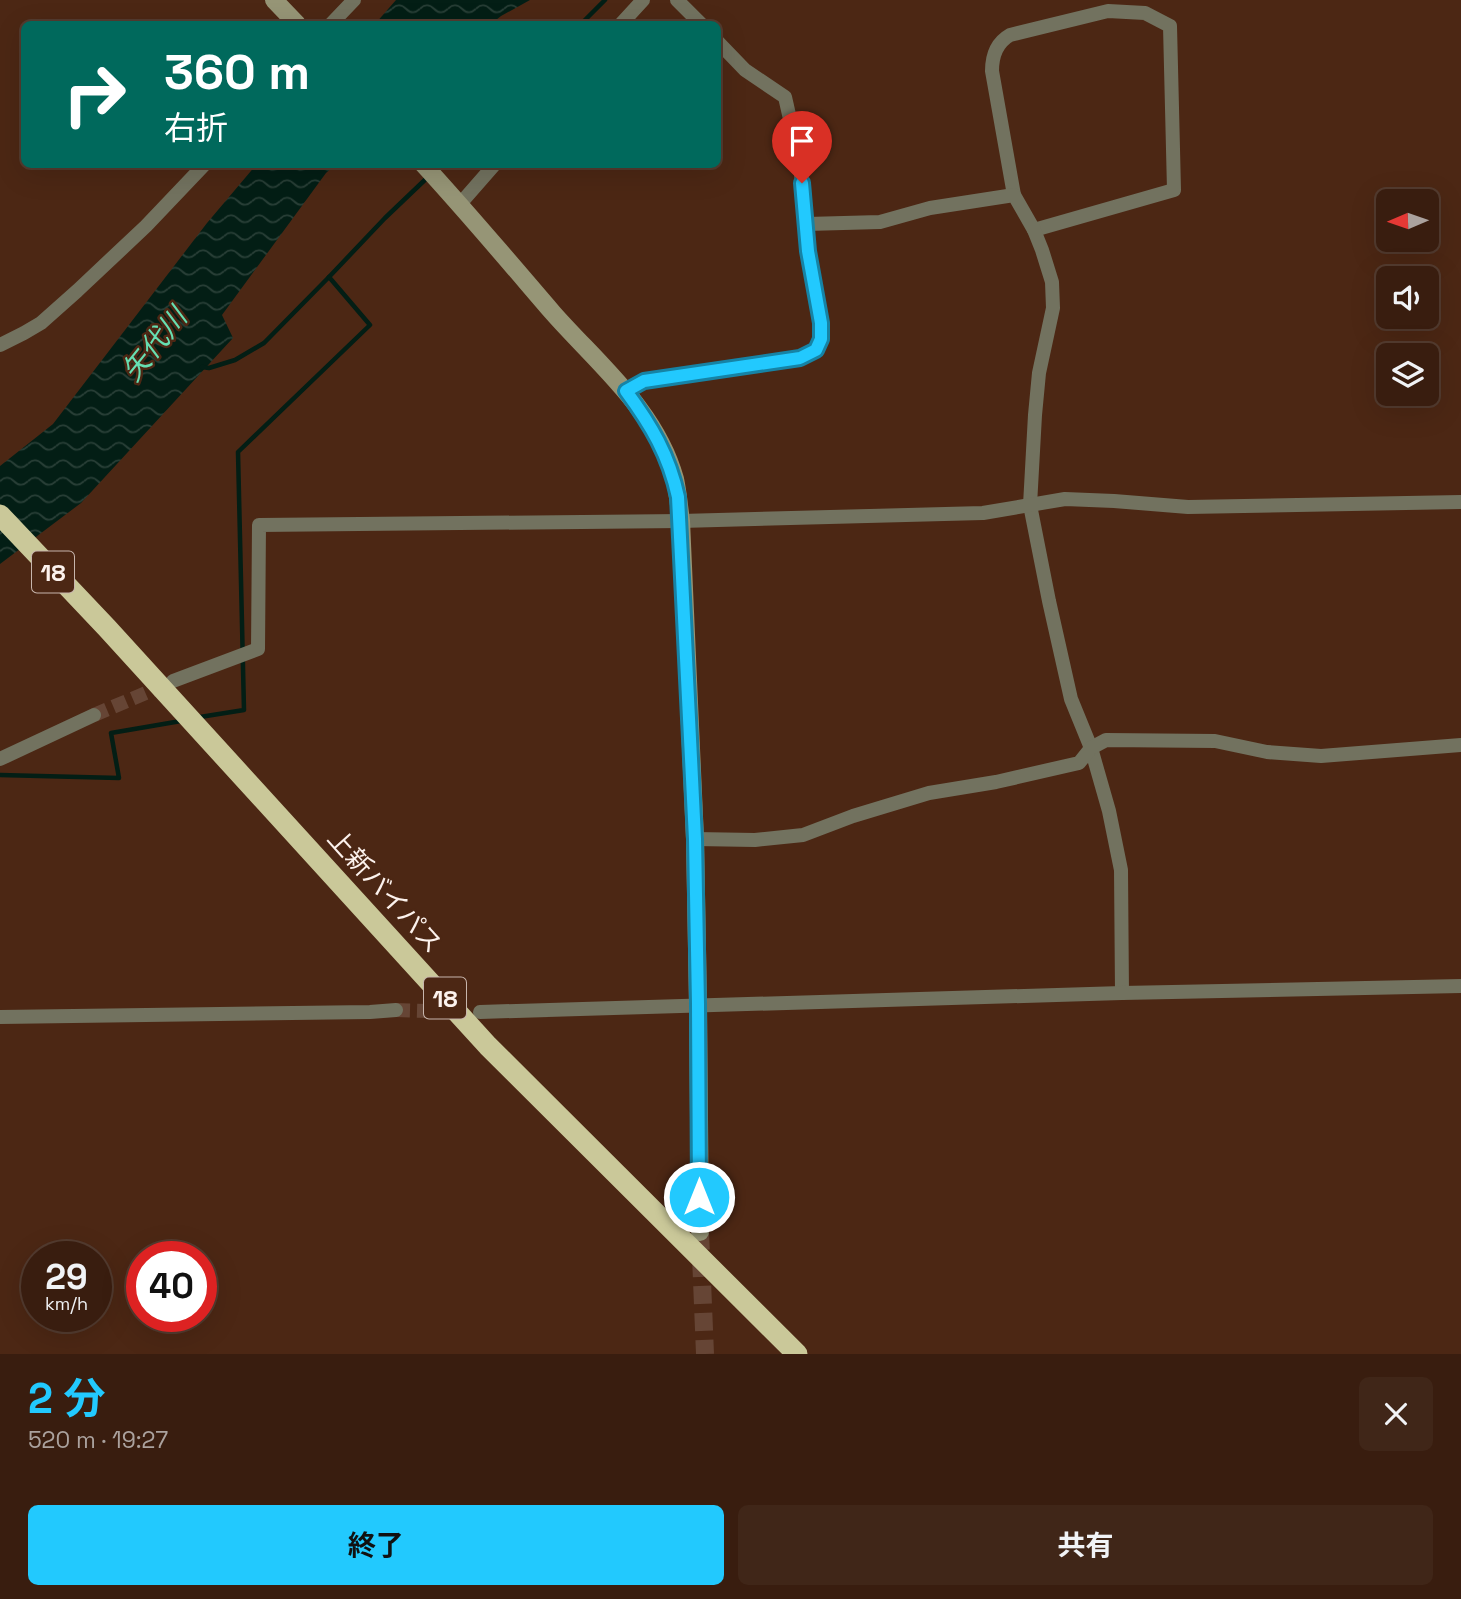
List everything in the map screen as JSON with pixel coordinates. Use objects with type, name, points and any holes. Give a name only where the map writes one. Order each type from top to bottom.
[{"type":"highway","name":"上新バイパス","points":[[0,516],[107,628],[488,1046],[797,1354]]},
{"type":"street","points":[[274,0],[294,21]]},
{"type":"street","points":[[334,21],[354,0]]},
{"type":"street","points":[[624,21],[643,0]]},
{"type":"street","points":[[677,0],[698,21]]},
{"type":"street","points":[[1034,230],[1174,190],[1170,26],[1145,13],[1108,10],[1010,34],[1002,39],[992,62],[1014,195],[1034,230],[1052,282],[1053,308],[1039,373],[1030,505],[1071,699],[1091,748],[1109,811],[1121,870],[1122,993]]},
{"type":"street","points":[[626,391],[644,381],[800,358],[816,350],[821,339],[821,323],[808,251],[800,163],[785,97],[745,70],[721,45]]},
{"type":"street","points":[[0,345],[41,323],[146,226],[201,168]]},
{"type":"street","points":[[428,168],[626,391],[660,442],[674,476],[681,521],[695,839],[700,1232]]},
{"type":"street","points":[[456,200],[491,168]]},
{"type":"street","points":[[807,224],[880,222],[930,208],[1014,195]]},
{"type":"street","points":[[173,681],[258,649],[259,525],[681,521],[983,513],[1065,499],[1188,508],[1461,502]]},
{"type":"street","points":[[0,759],[94,715]]},
{"type":"street","points":[[695,839],[755,840],[803,835],[853,816],[929,793],[996,782],[1079,763],[1091,748],[1106,740],[1214,741],[1267,752],[1321,756],[1461,745]]},
{"type":"street","points":[[480,1012],[698,1004],[1461,986]]},
{"type":"street","points":[[0,1017],[396,1010]]},
{"type":"water","points":[[396,0],[530,0],[495,21],[378,21]]},
{"type":"water","name":"矢代川","points":[[253,168],[332,168],[222,315],[233,338],[81,503],[0,564],[0,466],[53,424],[207,223]]},
{"type":"waterway","points":[[584,21],[605,0]]},
{"type":"waterway","points":[[202,367],[209,368],[235,360],[264,343],[429,176]]},
{"type":"waterway","points":[[200,717],[244,710],[238,452],[370,325],[329,277]]},
{"type":"waterway","points":[[0,775],[119,778],[111,733],[181,721]]},
{"type":"tunnel","points":[[94,715],[167,684]]},
{"type":"tunnel","points":[[396,1010],[462,1012]]},
{"type":"tunnel","points":[[700,1232],[705,1354]]},
{"type":"route","points":[[699,1197],[695,839],[681,521],[674,476],[660,442],[626,391],[644,381],[800,358],[816,350],[821,339],[821,323],[808,251],[802,183]]}]
